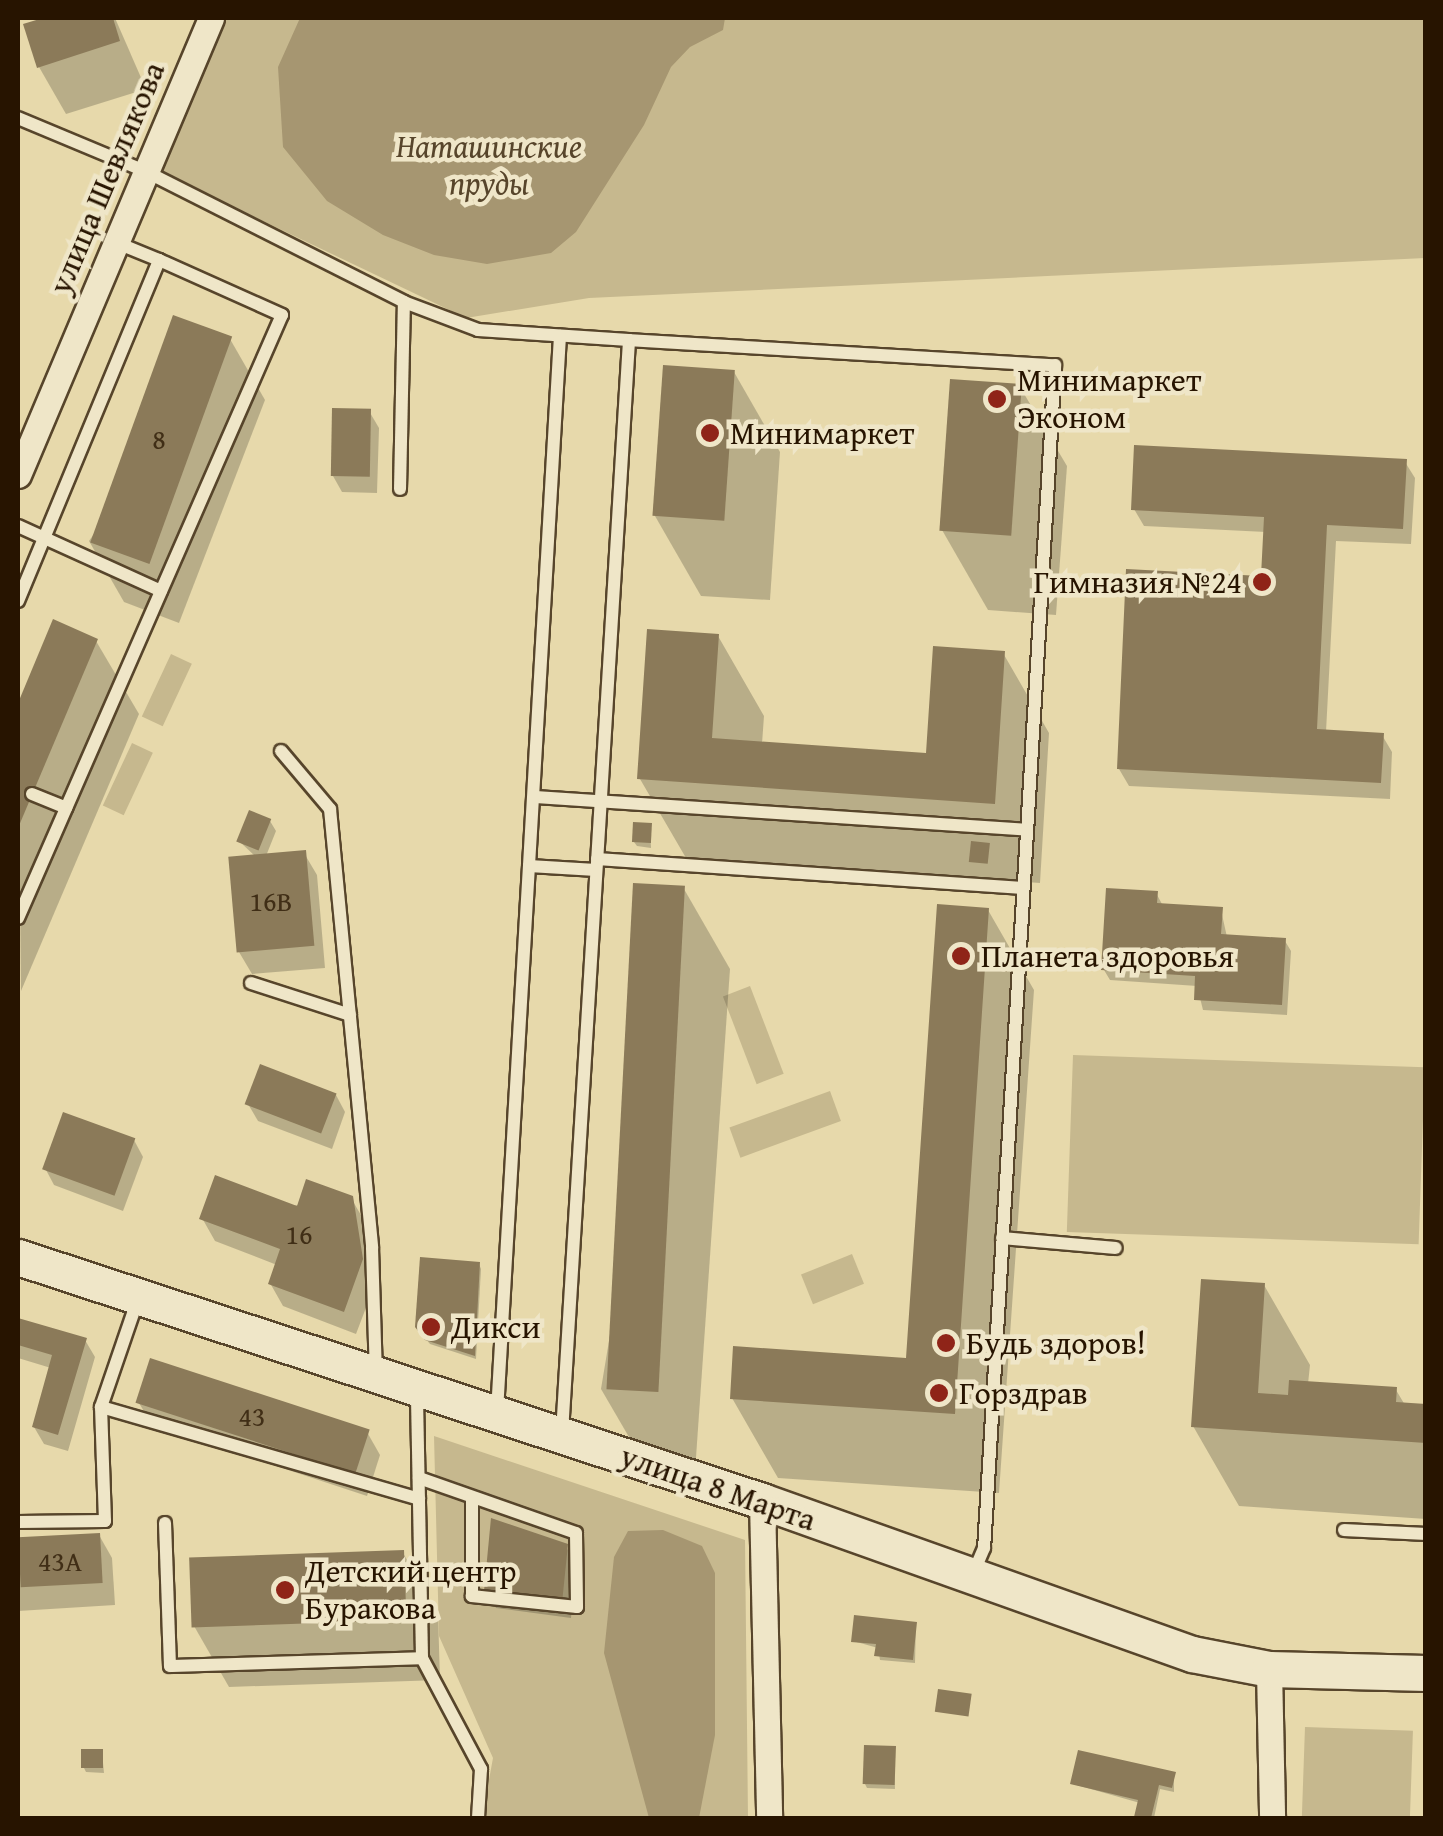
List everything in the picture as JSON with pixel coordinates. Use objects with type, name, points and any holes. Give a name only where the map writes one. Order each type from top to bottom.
[{"type":"street","name":"улица Шевлякова","points":[[18,476],[210,18]]},
{"type":"street","name":"улица 8 Марта","points":[[18,1257],[762,1501],[1192,1654],[1268,1669],[1426,1673]]},
{"type":"street","points":[[762,1501],[768,1818]]},
{"type":"street","points":[[1268,1669],[1272,1818]]},
{"type":"lane","points":[[22,124],[145,171],[404,302],[478,330],[1055,365],[984,1548],[972,1576]]},
{"type":"lane","points":[[18,918],[282,316],[115,242]]},
{"type":"lane","points":[[18,601],[159,260]]},
{"type":"lane","points":[[400,489],[404,302]]},
{"type":"lane","points":[[497,1414],[560,336]]},
{"type":"lane","points":[[562,1436],[629,340]]},
{"type":"lane","points":[[18,526],[161,591]]},
{"type":"lane","points":[[282,751],[330,810],[372,1248],[376,1374]]},
{"type":"lane","points":[[32,794],[66,808]]},
{"type":"lane","points":[[534,797],[1027,830]]},
{"type":"lane","points":[[530,866],[597,864],[1023,888]]},
{"type":"lane","points":[[251,983],[350,1015]]},
{"type":"lane","points":[[1002,1238],[1116,1248]]},
{"type":"lane","points":[[18,1522],[105,1521],[101,1407],[139,1297]]},
{"type":"lane","points":[[417,1388],[422,1658],[481,1769],[478,1818]]},
{"type":"lane","points":[[101,1407],[419,1500]]},
{"type":"lane","points":[[419,1478],[576,1533],[576,1608],[472,1596],[472,1499]]},
{"type":"lane","points":[[165,1523],[170,1666],[422,1658]]},
{"type":"lane","points":[[1344,1530],[1426,1534]]},
{"type":"green space","name":"Наташинские пруды","points":[[219,18],[1425,18],[1425,258],[589,298],[466,318],[154,169]]},
{"type":"green space","points":[[171,654],[192,664],[163,726],[142,717]]},
{"type":"green space","points":[[132,743],[153,753],[124,815],[103,806]]},
{"type":"green space","points":[[750,986],[784,1074],[757,1084],[723,996]]},
{"type":"green space","points":[[1073,1055],[1425,1067],[1419,1244],[1067,1232]]},
{"type":"green space","points":[[830,1091],[841,1121],[740,1158],[729,1128]]},
{"type":"green space","points":[[852,1254],[864,1284],[813,1304],[801,1275]]},
{"type":"green space","points":[[434,1436],[745,1540],[748,1818],[482,1818],[493,1758],[439,1636]]},
{"type":"green space","points":[[1305,1727],[1413,1731],[1410,1818],[1302,1818]]},
{"type":"shaded area","name":"Наташинские пруды","points":[[300,18],[725,18],[723,30],[690,47],[671,67],[644,125],[576,232],[551,253],[487,264],[434,255],[383,235],[327,201],[283,147],[278,67]]},
{"type":"shaded area","points":[[663,1530],[702,1546],[715,1573],[715,1735],[699,1818],[649,1818],[604,1653],[614,1557],[628,1531]]},
{"type":"building","points":[[43,18],[113,18],[120,41],[37,68],[23,24]]},
{"type":"building","points":[[173,315],[232,337],[149,564],[90,542]]},
{"type":"building","points":[[663,365],[735,370],[724,521],[652,516]]},
{"type":"building","points":[[950,379],[1022,384],[1011,536],[939,531]]},
{"type":"building","points":[[332,408],[371,409],[370,477],[331,476]]},
{"type":"building","points":[[1134,445],[1407,459],[1403,529],[1327,525],[1317,729],[1384,733],[1381,783],[1117,769],[1126,569],[1261,576],[1264,517],[1131,510]]},
{"type":"building","points":[[53,619],[98,639],[18,828],[18,703]]},
{"type":"building","points":[[647,629],[719,634],[712,738],[926,753],[933,646],[1005,651],[995,804],[637,779]]},
{"type":"building","points":[[249,810],[271,819],[259,851],[236,842]]},
{"type":"building","points":[[633,822],[652,823],[651,843],[632,842]]},
{"type":"building","points":[[971,841],[990,843],[988,864],[969,862]]},
{"type":"building","points":[[306,850],[314,946],[237,952],[228,857]]},
{"type":"building","points":[[633,883],[685,886],[658,1392],[606,1389]]},
{"type":"building","points":[[1106,888],[1158,891],[1157,903],[1223,907],[1221,934],[1286,938],[1282,1005],[1194,1000],[1195,976],[1101,970]]},
{"type":"building","points":[[937,904],[989,908],[955,1414],[730,1399],[733,1346],[906,1358]]},
{"type":"building","points":[[260,1064],[337,1093],[321,1134],[245,1104]]},
{"type":"building","points":[[63,1112],[135,1138],[114,1196],[42,1169]]},
{"type":"building","points":[[215,1175],[297,1206],[306,1179],[353,1196],[363,1259],[344,1312],[268,1284],[280,1249],[199,1219]]},
{"type":"building","points":[[420,1257],[480,1262],[475,1356],[425,1340],[415,1327]]},
{"type":"building","points":[[1201,1279],[1265,1283],[1258,1393],[1288,1395],[1289,1380],[1397,1387],[1396,1402],[1426,1404],[1426,1443],[1191,1427]]},
{"type":"building","points":[[18,1318],[87,1338],[58,1435],[32,1427],[52,1355],[18,1345]]},
{"type":"building","points":[[150,1358],[370,1429],[355,1474],[135,1403]]},
{"type":"building","points":[[491,1518],[568,1544],[562,1603],[484,1591]]},
{"type":"building","points":[[100,1533],[103,1583],[21,1587],[18,1537]]},
{"type":"building","points":[[404,1550],[406,1620],[192,1627],[189,1558]]},
{"type":"building","points":[[854,1615],[917,1622],[913,1660],[874,1656],[876,1644],[851,1642]]},
{"type":"building","points":[[938,1689],[972,1694],[968,1717],[935,1712]]},
{"type":"building","points":[[864,1745],[896,1746],[895,1785],[863,1784]]},
{"type":"building","points":[[81,1749],[103,1749],[103,1768],[81,1768]]},
{"type":"building","points":[[1078,1750],[1176,1772],[1172,1788],[1159,1785],[1151,1818],[1134,1817],[1138,1800],[1070,1784]]},
{"type":"place","name":"Минимаркет Эконом","points":[[997,399]]},
{"type":"place","name":"Минимаркет","points":[[710,433]]},
{"type":"place","name":"Гимназия №24","points":[[1262,582]]},
{"type":"place","name":"Планета здоровья","points":[[961,956]]},
{"type":"place","name":"Дикси","points":[[431,1327]]},
{"type":"place","name":"Будь здоров!","points":[[946,1343]]},
{"type":"place","name":"Горздрав","points":[[939,1393]]},
{"type":"place","name":"Детский центр Буракова","points":[[285,1590]]}]
